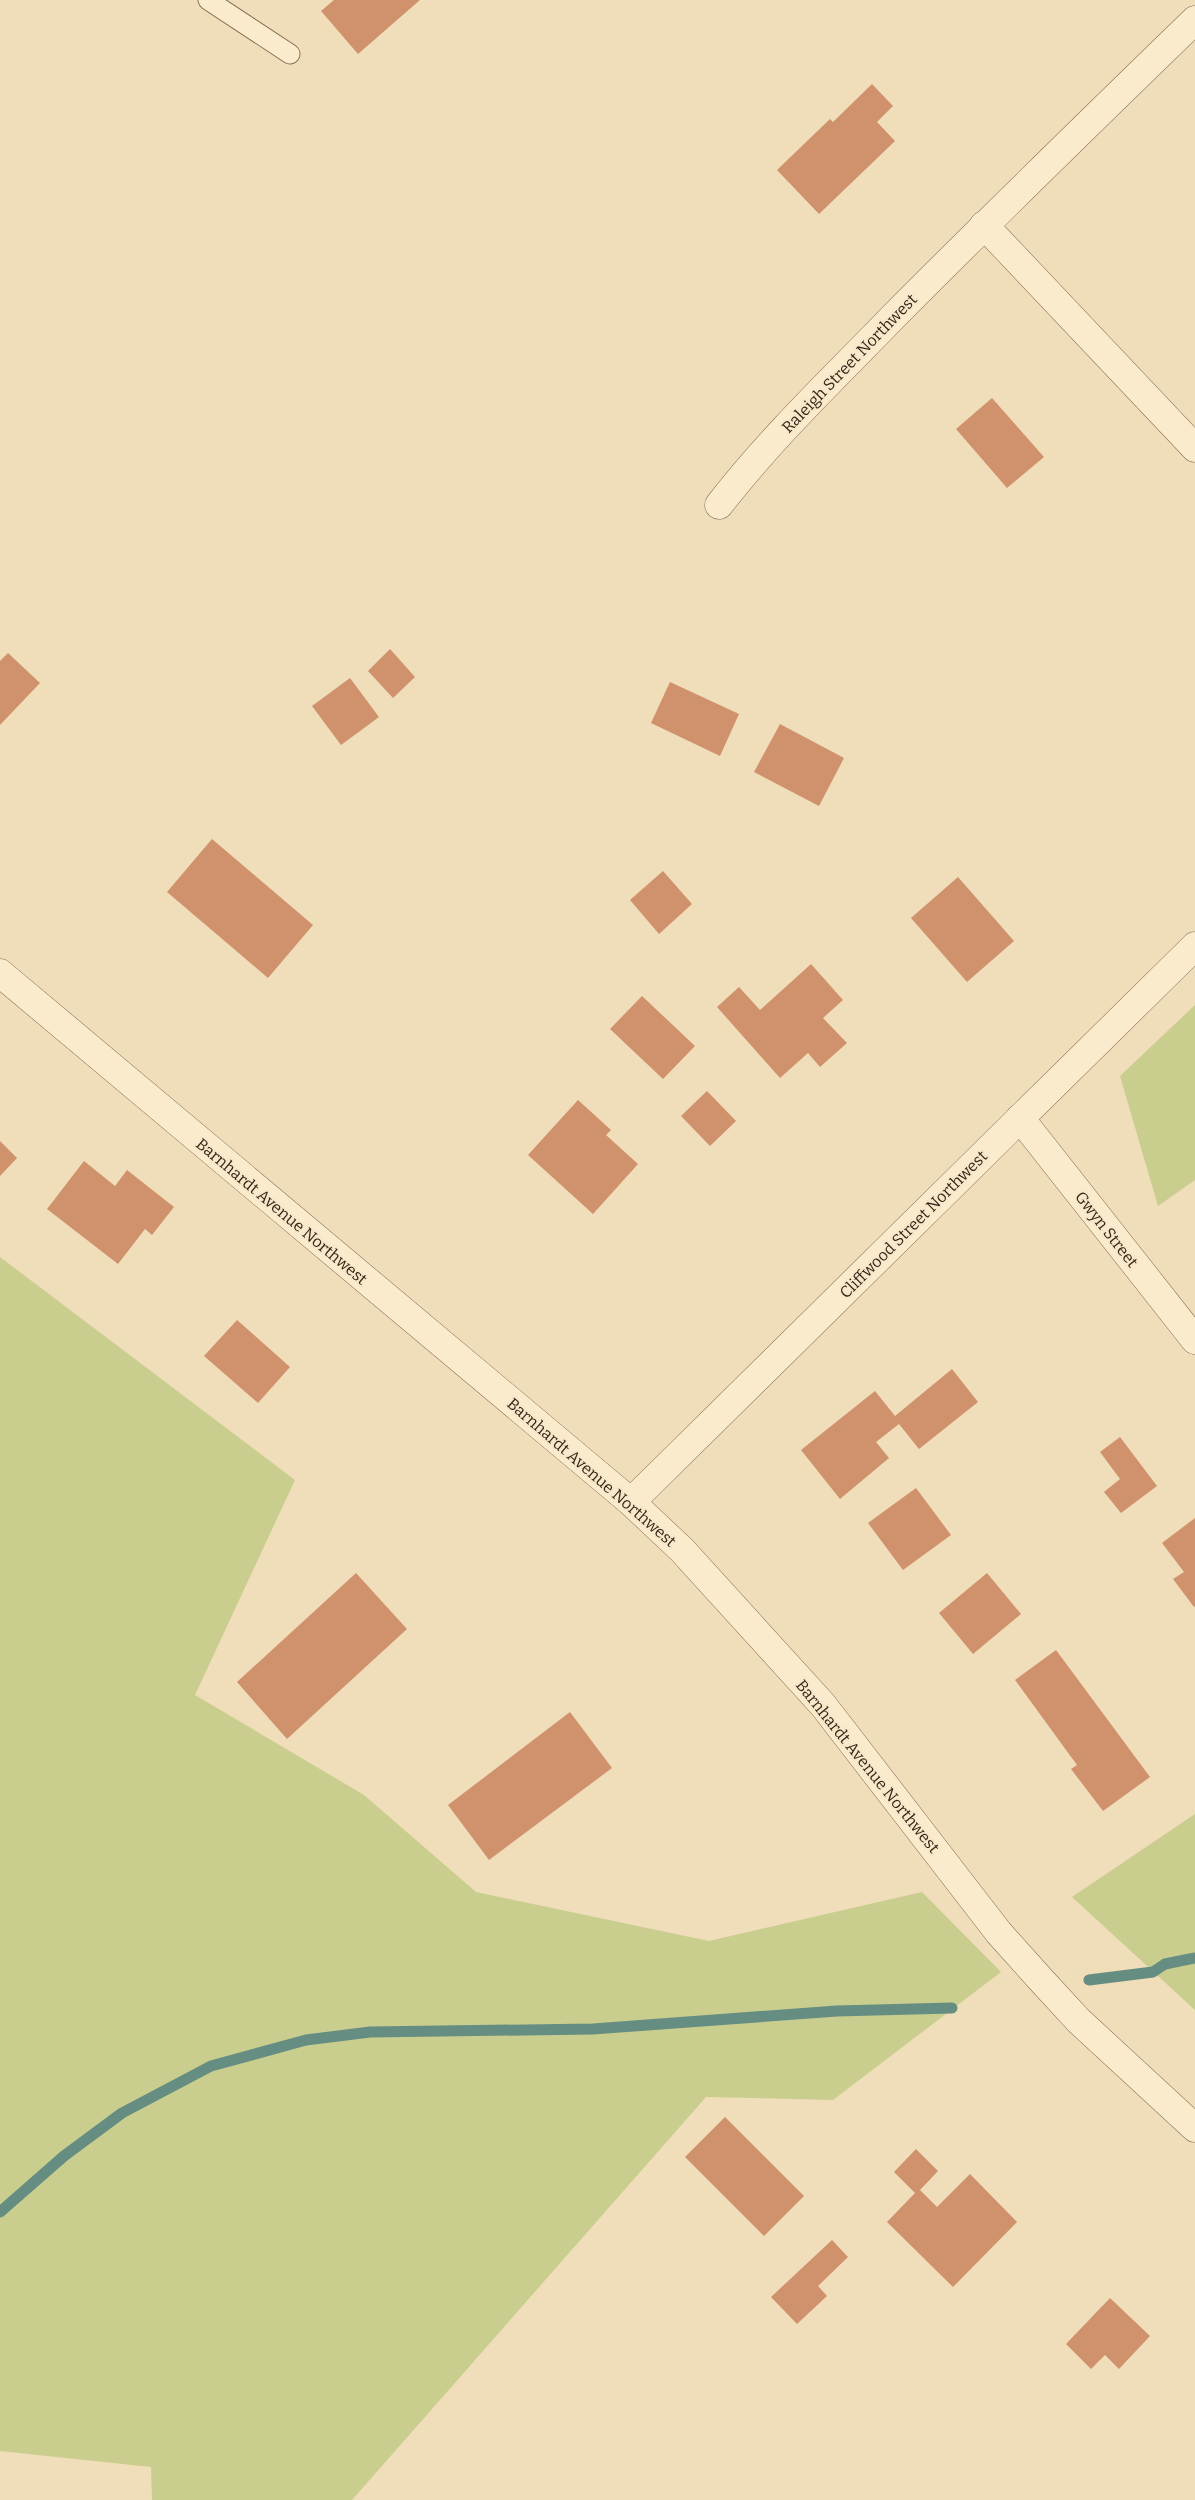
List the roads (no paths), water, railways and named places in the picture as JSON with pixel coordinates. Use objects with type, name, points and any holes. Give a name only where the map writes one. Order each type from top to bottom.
[{"type":"street","name":"Raleigh Street Northwest","points":[[719,505],[748,467],[787,425],[984,225],[1195,20]]},
{"type":"street","points":[[984,225],[1195,448]]},
{"type":"street","name":"Cliffwood Street Northwest","points":[[631,1502],[1195,946]]},
{"type":"street","name":"Barnhardt Avenue Northwest","points":[[0,973],[631,1502],[682,1550],[823,1705],[999,1933],[1079,2021],[1195,2128]]},
{"type":"street","name":"Gwyn Street","points":[[1020,1118],[1195,1340]]},
{"type":"lane","points":[[208,0],[290,54]]},
{"type":"waterway","points":[[1089,1980],[1153,1972],[1165,1964],[1195,1958]]},
{"type":"waterway","points":[[0,2212],[64,2156],[122,2113],[211,2066],[306,2040],[370,2032],[593,2029],[837,2011],[952,2008]]}]
